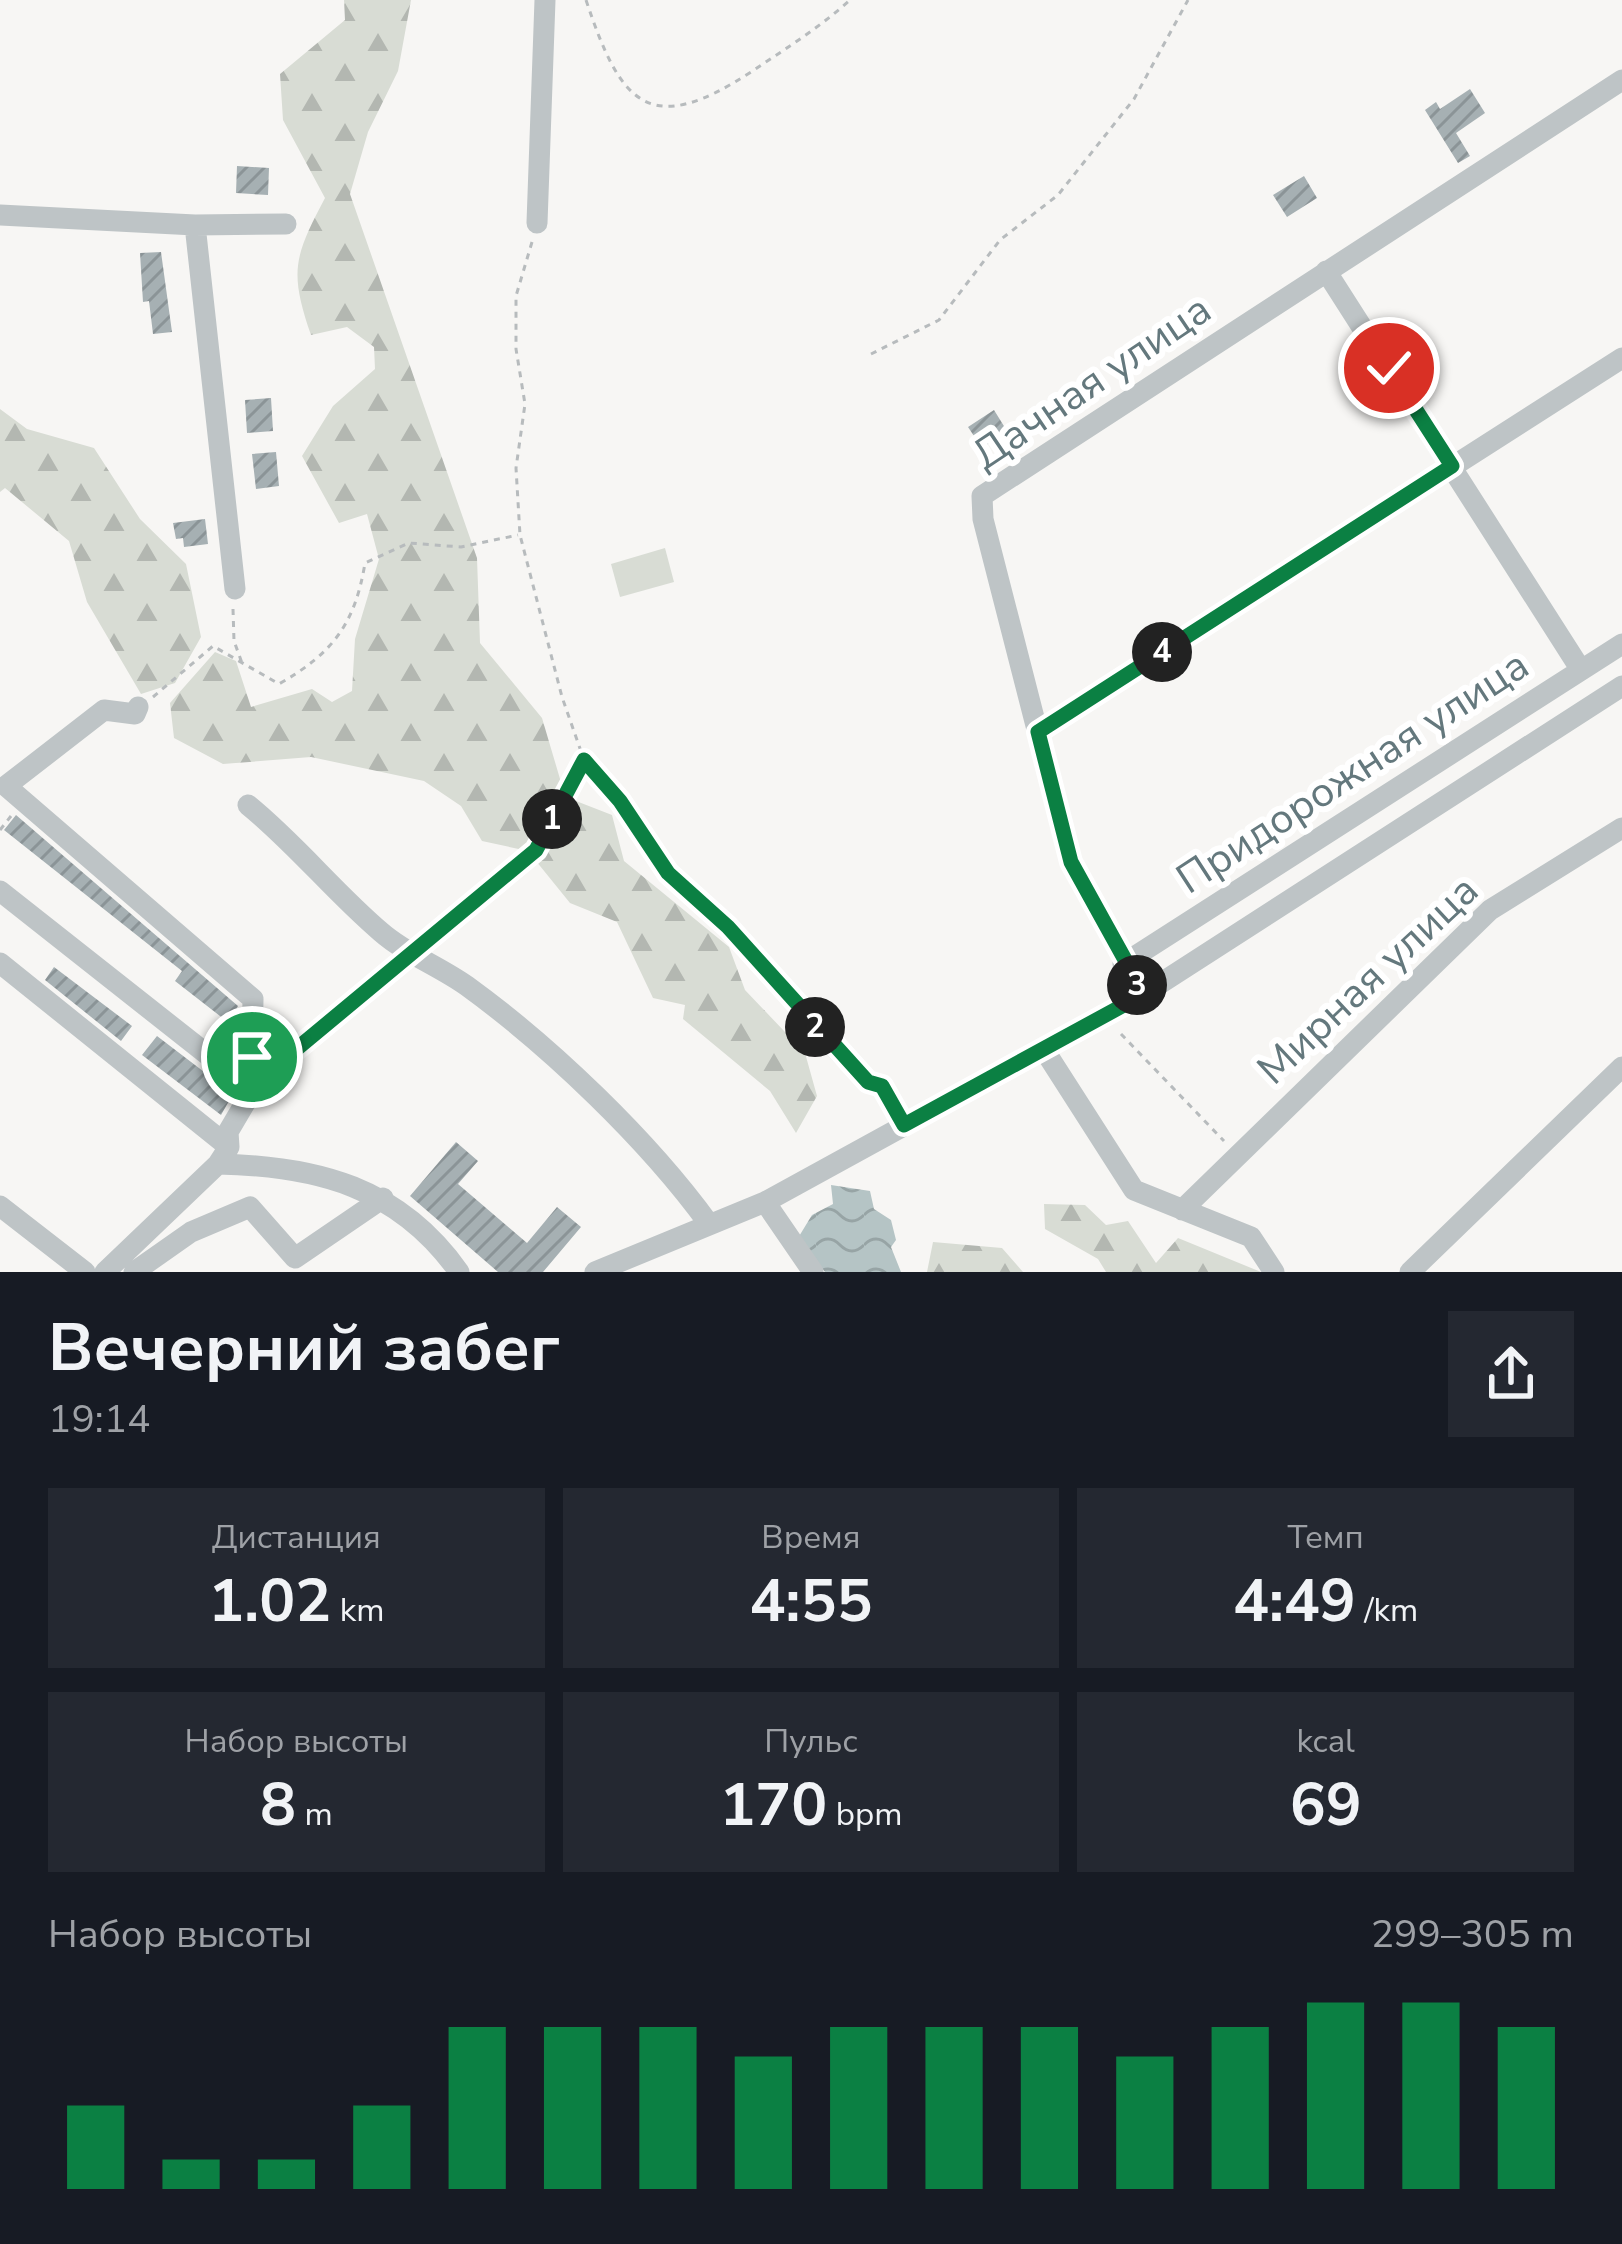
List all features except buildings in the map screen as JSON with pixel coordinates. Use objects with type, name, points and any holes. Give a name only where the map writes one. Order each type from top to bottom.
[{"type":"street","points":[[537,223],[545,0]]},
{"type":"street","name":"Дачная улица","points":[[1144,994],[1071,862],[982,519],[982,496],[1622,80]]},
{"type":"street","points":[[0,215],[195,225],[286,224]]},
{"type":"street","points":[[195,225],[236,589]]},
{"type":"street","points":[[1326,271],[1581,670]]},
{"type":"street","points":[[1038,732],[1622,358]]},
{"type":"street","name":"Придорожная улица","points":[[1124,964],[1622,644]]},
{"type":"street","points":[[595,1272],[765,1202],[1144,994],[1614,691],[1622,714]]},
{"type":"street","points":[[138,707],[135,714],[104,710],[6,785],[253,999],[254,1085]]},
{"type":"street","points":[[248,805],[299,847],[381,933],[464,984],[524,1032],[634,1138],[710,1224]]},
{"type":"street","name":"Мирная улица","points":[[1183,1210],[1490,910],[1622,828]]},
{"type":"street","points":[[105,1272],[224,1156],[228,1132],[254,1085],[496,884]]},
{"type":"street","points":[[0,891],[254,1085]]},
{"type":"street","points":[[0,963],[224,1156],[289,1166],[383,1198],[459,1272]]},
{"type":"street","points":[[816,1028],[868,1082],[882,1086],[904,1125]]},
{"type":"street","points":[[1043,1048],[1134,1190],[1251,1238],[1274,1272]]},
{"type":"street","points":[[1410,1272],[1622,1067]]},
{"type":"street","points":[[134,1272],[191,1232],[250,1207],[296,1265],[383,1198]]},
{"type":"street","points":[[765,1202],[813,1272]]},
{"type":"street","points":[[0,1206],[85,1272]]},
{"type":"path","points":[[586,0],[624,85],[648,104],[675,110],[709,99],[850,0]]},
{"type":"path","points":[[871,354],[939,320],[1000,240],[1058,195],[1134,99],[1188,0]]},
{"type":"path","points":[[537,223],[517,296],[516,349],[525,404],[516,468],[520,535],[562,697],[584,760],[620,801],[668,873],[728,927],[816,1028]]},
{"type":"path","points":[[138,707],[175,683],[213,646],[279,684],[313,664],[357,610],[365,563],[394,549],[409,543],[461,547],[520,535]]},
{"type":"path","points":[[236,589],[233,641],[242,663]]},
{"type":"path","points":[[496,884],[536,850],[584,760]]},
{"type":"path","points":[[1121,1034],[1237,1154]]},
{"type":"green space","points":[[344,0],[411,0],[398,71],[368,132],[350,194],[477,558],[480,643],[542,718],[563,789],[528,851],[482,841],[461,806],[424,781],[311,757],[223,764],[174,738],[170,703],[215,652],[236,661],[251,707],[312,689],[332,702],[352,691],[355,639],[379,559],[367,514],[339,523],[302,456],[333,406],[375,369],[374,347],[347,327],[311,335],[298,265],[325,198],[283,120],[280,74],[345,20]]},
{"type":"green space","points":[[0,409],[27,429],[94,448],[140,519],[186,564],[201,637],[175,683],[141,694],[87,602],[69,541],[5,488],[0,492]]},
{"type":"green space","points":[[665,548],[674,582],[620,597],[611,564]]},
{"type":"green space","points":[[576,801],[612,815],[624,861],[729,947],[745,990],[805,1053],[817,1096],[796,1133],[770,1091],[683,1019],[685,1005],[653,998],[617,922],[570,903],[536,861]]},
{"type":"green space","points":[[1044,1204],[1085,1205],[1106,1225],[1128,1221],[1156,1263],[1178,1238],[1261,1272],[1106,1272],[1098,1259],[1045,1229]]},
{"type":"green space","points":[[933,1242],[1002,1248],[1023,1272],[927,1272]]},
{"type":"water","points":[[831,1185],[870,1191],[874,1209],[891,1220],[896,1240],[891,1247],[901,1272],[825,1272],[798,1238],[812,1215],[833,1204]]},
{"type":"route","points":[[252,1057],[258,1081],[536,850],[584,760],[620,801],[668,873],[728,927],[868,1082],[882,1086],[904,1125],[1144,994],[1071,862],[1038,732],[1452,466],[1389,368]]}]
